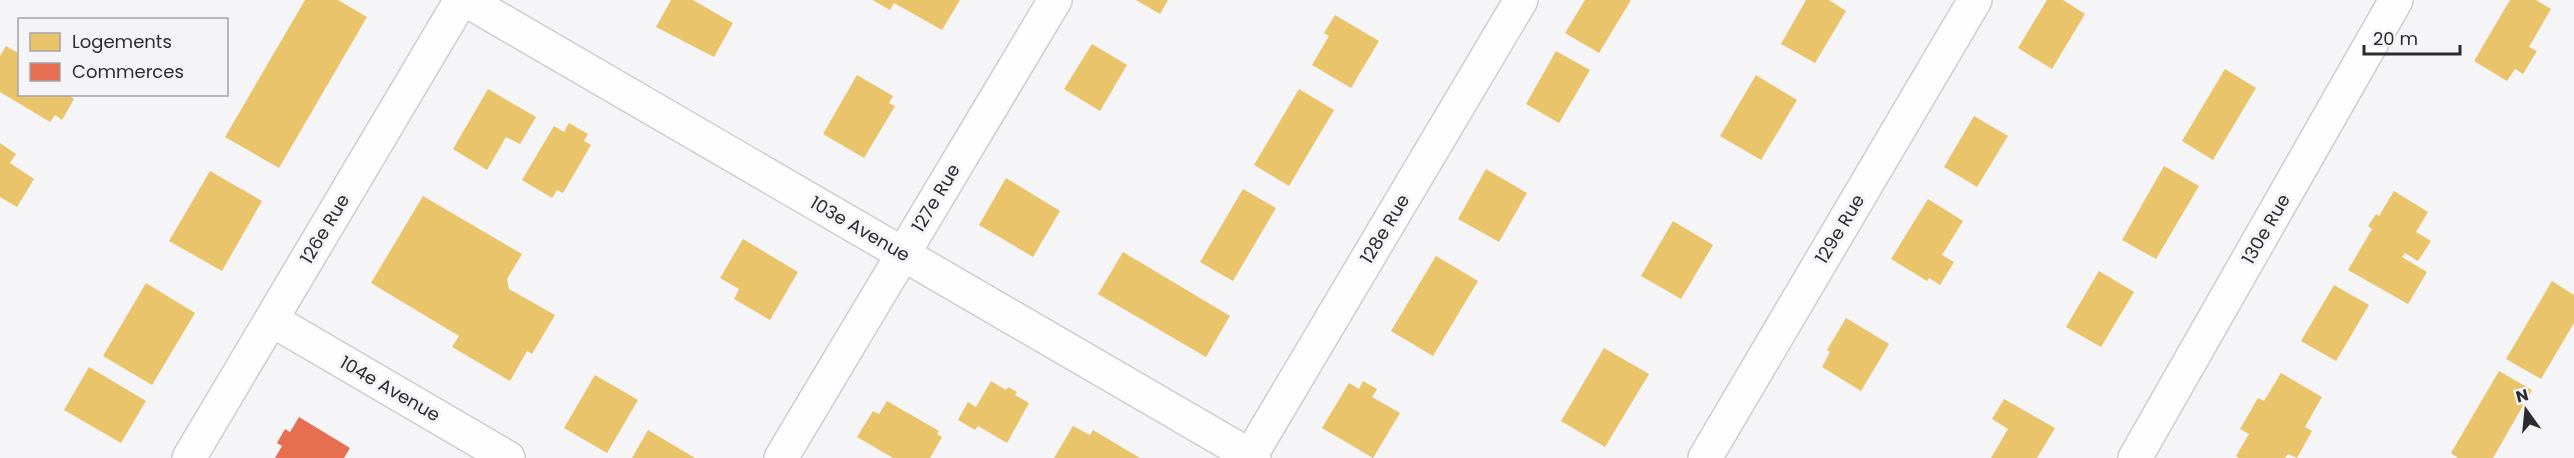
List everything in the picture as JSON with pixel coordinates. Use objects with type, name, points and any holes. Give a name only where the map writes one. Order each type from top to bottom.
[{"type":"street","name":"126e Rue","points":[[189,458],[461,0]]},
{"type":"street","name":"103e Avenue","points":[[466,0],[1251,457]]},
{"type":"street","name":"127e Rue","points":[[781,458],[1055,0]]},
{"type":"street","name":"128e Rue","points":[[1251,457],[1521,0]]},
{"type":"street","name":"129e Rue","points":[[1705,458],[1976,0]]},
{"type":"street","name":"130e Rue","points":[[2135,458],[2397,0]]},
{"type":"street","name":"104e Avenue","points":[[272,320],[508,458]]},
{"type":"building: Logements","points":[[305,0],[338,0],[367,17],[279,168],[225,137]]},
{"type":"building: Logements","points":[[671,0],[693,0],[733,23],[714,57],[656,27]]},
{"type":"building: Logements","points":[[873,0],[960,0],[942,30],[894,3],[890,10]]},
{"type":"building: Logements","points":[[1136,0],[1168,0],[1160,14]]},
{"type":"building: Logements","points":[[1585,0],[1631,0],[1599,53],[1565,33]]},
{"type":"building: Logements","points":[[1806,0],[1829,0],[1846,11],[1815,63],[1781,44]]},
{"type":"building: Logements","points":[[2047,0],[2063,0],[2085,14],[2052,69],[2018,48]]},
{"type":"building: Logements","points":[[2510,0],[2536,0],[2551,9],[2529,47],[2537,51],[2523,74],[2515,69],[2507,81],[2474,61]]},
{"type":"building: Logements","points":[[1335,15],[1379,41],[1351,88],[1312,65],[1329,36],[1324,33]]},
{"type":"building: Logements","points":[[1092,44],[1127,65],[1100,111],[1064,89]]},
{"type":"building: Logements","points":[[6,46],[18,53],[18,96],[70,96],[74,99],[62,120],[55,115],[50,122],[0,92],[0,56]]},
{"type":"building: Logements","points":[[1556,51],[1590,70],[1559,123],[1526,104]]},
{"type":"building: Logements","points":[[2225,69],[2256,88],[2213,160],[2182,141]]},
{"type":"building: Logements","points":[[857,75],[893,96],[889,103],[895,106],[864,158],[823,134]]},
{"type":"building: Logements","points":[[1756,75],[1797,100],[1761,160],[1720,136]]},
{"type":"building: Logements","points":[[488,89],[536,117],[520,144],[506,137],[487,170],[453,149]]},
{"type":"building: Logements","points":[[1299,89],[1334,110],[1289,186],[1254,165]]},
{"type":"building: Logements","points":[[1974,116],[2008,136],[1977,187],[1944,167]]},
{"type":"building: Logements","points":[[569,123],[588,134],[584,141],[591,145],[563,193],[557,190],[552,198],[522,180],[554,126],[564,132]]},
{"type":"building: Logements","points":[[0,143],[16,154],[10,163],[34,179],[17,207],[0,197]]},
{"type":"building: Logements","points":[[2164,166],[2199,186],[2156,259],[2122,240]]},
{"type":"building: Logements","points":[[1486,169],[1527,193],[1499,242],[1458,219]]},
{"type":"building: Logements","points":[[210,171],[262,201],[222,271],[169,241]]},
{"type":"building: Logements","points":[[1006,178],[1060,211],[1033,257],[979,225]]},
{"type":"building: Logements","points":[[1243,189],[1276,208],[1233,281],[1200,262]]},
{"type":"building: Logements","points":[[2394,191],[2428,212],[2416,232],[2431,241],[2418,261],[2405,253],[2402,257],[2427,272],[2408,304],[2348,270],[2372,229],[2368,226],[2376,214],[2379,216]]},
{"type":"building: Logements","points":[[423,196],[522,254],[507,279],[509,289],[555,315],[532,354],[527,351],[510,381],[452,347],[459,336],[371,283]]},
{"type":"building: Logements","points":[[1928,199],[1963,221],[1942,255],[1954,262],[1940,285],[1929,278],[1927,281],[1891,259]]},
{"type":"building: Logements","points":[[1673,221],[1713,245],[1681,299],[1641,276]]},
{"type":"building: Logements","points":[[743,239],[798,272],[770,320],[734,299],[739,289],[720,278]]},
{"type":"building: Logements","points":[[1123,252],[1230,316],[1206,357],[1098,294]]},
{"type":"building: Logements","points":[[1436,256],[1478,281],[1433,356],[1391,331]]},
{"type":"building: Logements","points":[[2099,271],[2134,292],[2101,347],[2066,327]]},
{"type":"building: Logements","points":[[2552,281],[2574,295],[2574,323],[2541,379],[2506,359]]},
{"type":"building: Logements","points":[[146,283],[195,313],[152,385],[103,356]]},
{"type":"building: Logements","points":[[2334,285],[2369,305],[2336,361],[2301,341]]},
{"type":"building: Logements","points":[[1846,318],[1889,344],[1861,391],[1822,367],[1830,352],[1827,350]]},
{"type":"building: Logements","points":[[1604,348],[1649,374],[1605,447],[1561,421]]},
{"type":"building: Logements","points":[[89,367],[146,401],[121,443],[64,410]]},
{"type":"building: Logements","points":[[2499,371],[2532,390],[2493,458],[2458,458],[2451,453]]},
{"type":"building: Logements","points":[[2281,373],[2322,397],[2305,427],[2312,431],[2297,458],[2288,454],[2285,458],[2239,458],[2236,456],[2249,434],[2240,429],[2258,398],[2264,401]]},
{"type":"building: Logements","points":[[595,375],[638,400],[607,453],[564,428]]},
{"type":"building: Logements","points":[[991,381],[1006,390],[1008,387],[1017,392],[1015,395],[1029,403],[1007,443],[978,426],[975,430],[958,420],[968,402],[976,407]]},
{"type":"building: Logements","points":[[1363,381],[1377,389],[1372,397],[1400,413],[1373,458],[1322,428],[1349,383],[1359,389]]},
{"type":"building: Logements","points":[[2004,399],[2055,428],[2037,458],[1991,458],[2008,429],[1992,419]]},
{"type":"building: Logements","points":[[887,401],[939,431],[937,434],[942,437],[930,458],[893,458],[857,437],[873,411],[879,414]]},
{"type":"building: Logements","points":[[1073,426],[1090,435],[1093,430],[1140,458],[1054,458]]},
{"type":"building: Logements","points":[[648,430],[695,458],[632,458]]},
{"type":"building: Commerces","points":[[299,417],[350,448],[344,458],[275,458],[282,446],[277,443],[285,429],[290,432]]}]
